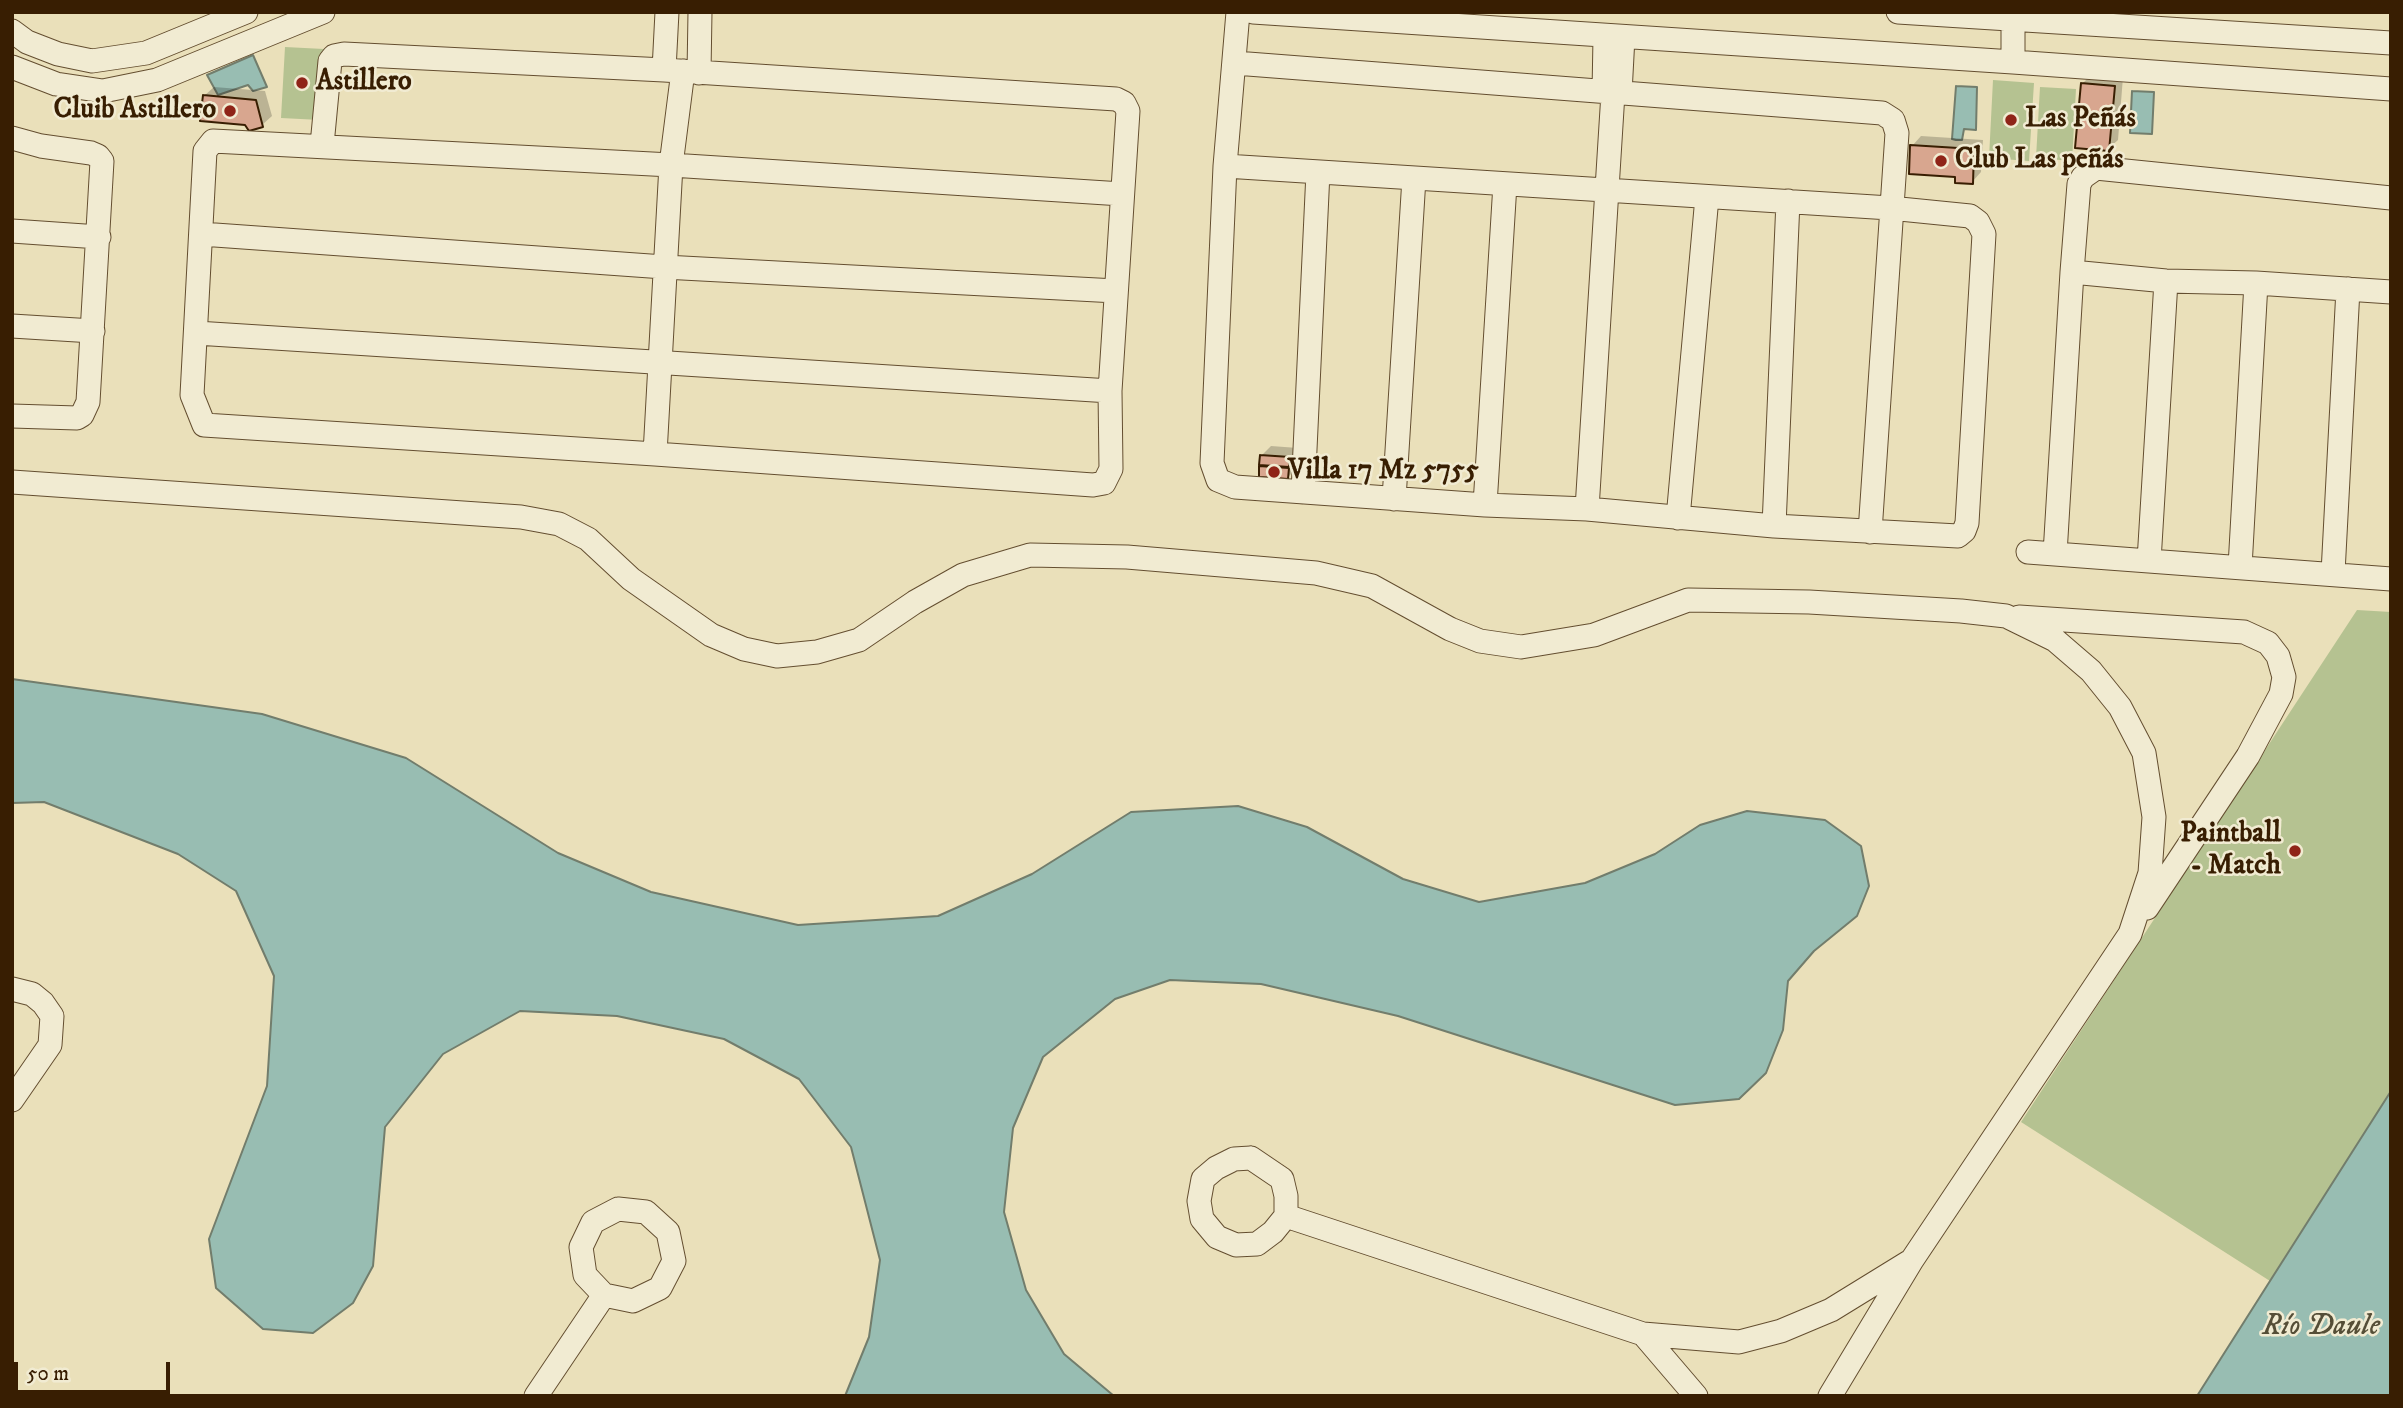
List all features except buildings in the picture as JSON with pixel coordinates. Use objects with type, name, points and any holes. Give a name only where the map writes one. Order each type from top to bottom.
[{"type":"street","points":[[12,31],[27,42],[58,54],[92,61],[146,53],[246,12]]},
{"type":"street","points":[[12,67],[56,84],[103,91],[157,80],[323,12]]},
{"type":"street","points":[[667,12],[682,71]]},
{"type":"street","points":[[655,454],[671,165],[682,71],[700,12]]},
{"type":"street","points":[[1225,166],[1788,201],[1970,216],[1978,222],[1984,234],[1969,495],[1964,531],[1958,536],[1774,526],[1587,509],[1485,505],[1235,487],[1217,480],[1212,463],[1225,166],[1238,12]]},
{"type":"street","points":[[1254,12],[2391,89]]},
{"type":"street","points":[[1898,12],[2391,43]]},
{"type":"street","points":[[2012,62],[2013,20]]},
{"type":"street","points":[[1587,509],[1614,37]]},
{"type":"street","points":[[146,53],[157,80]]},
{"type":"street","points":[[322,145],[330,61],[334,56],[344,54],[682,71],[1116,99],[1124,103],[1128,111],[1110,391],[1111,470],[1104,482],[1093,485],[204,425],[192,395],[205,151],[213,141],[671,165],[1122,194]]},
{"type":"street","points":[[1235,63],[1882,113],[1893,120],[1896,133],[1870,531]]},
{"type":"street","points":[[12,138],[41,146],[91,153],[99,156],[102,162],[88,402],[82,415],[69,419],[12,416]]},
{"type":"street","points":[[2055,554],[2072,272],[2079,184],[2083,177],[2096,169],[2391,198]]},
{"type":"street","points":[[1303,492],[1318,172]]},
{"type":"street","points":[[1394,499],[1414,178]]},
{"type":"street","points":[[1485,505],[1505,184]]},
{"type":"street","points":[[1678,518],[1707,197]]},
{"type":"street","points":[[1774,526],[1788,201]]},
{"type":"street","points":[[12,231],[99,237]]},
{"type":"street","points":[[201,234],[664,267],[1116,292]]},
{"type":"street","points":[[2072,272],[2166,281],[2256,283],[2391,292]]},
{"type":"street","points":[[2149,561],[2166,281]]},
{"type":"street","points":[[2240,567],[2256,283]]},
{"type":"street","points":[[2333,573],[2348,289]]},
{"type":"street","points":[[12,326],[93,331]]},
{"type":"street","points":[[196,333],[1110,391]]},
{"type":"street","points":[[12,482],[521,517],[559,524],[587,539],[631,579],[711,635],[744,649],[777,656],[817,652],[859,640],[915,602],[963,575],[1030,555],[1127,557],[1315,573],[1372,586],[1450,629],[1480,641],[1521,647],[1594,635],[1688,600],[1809,602],[1961,611],[2244,632],[2268,643],[2278,656],[2284,677],[2281,694],[2248,756],[1912,1260],[1830,1396]]},
{"type":"street","points":[[2028,552],[2391,579]]},
{"type":"street","points":[[2006,616],[2054,640],[2091,671],[2120,707],[2144,753],[2154,817],[2151,862],[2150,873],[2130,934]]},
{"type":"street","points":[[12,989],[32,994],[52,1016],[50,1045],[12,1100]]},
{"type":"street","points":[[618,1209],[646,1212],[668,1232],[674,1262],[660,1288],[633,1301],[604,1295],[585,1275],[581,1247],[593,1222],[618,1209]]},
{"type":"street","points":[[1286,1216],[1643,1334],[1739,1342],[1782,1331],[1831,1310],[1912,1260]]},
{"type":"street","points":[[536,1396],[604,1295]]},
{"type":"street","points":[[1643,1334],[1696,1396]]},
{"type":"green space","name":"Astillero","points":[[285,47],[324,49],[320,120],[281,118]]},
{"type":"green space","name":"Las Peñás","points":[[1993,80],[2034,83],[2029,161],[1989,158]]},
{"type":"green space","points":[[2040,87],[2076,89],[2072,161],[2036,158]]},
{"type":"green space","name":"Paintball - Match","points":[[2357,610],[2391,612],[2391,1091],[2270,1281],[2021,1122]]},
{"type":"water","points":[[253,55],[267,87],[253,91],[248,85],[218,95],[207,75]]},
{"type":"water","points":[[1956,86],[1977,87],[1976,130],[1964,129],[1962,140],[1952,139]]},
{"type":"water","points":[[2132,91],[2154,92],[2152,134],[2130,133]]},
{"type":"water","points":[[12,679],[262,714],[406,758],[558,853],[651,892],[798,925],[938,916],[1032,874],[1131,812],[1238,806],[1307,827],[1403,879],[1479,902],[1585,883],[1655,854],[1700,825],[1747,811],[1825,820],[1861,846],[1869,886],[1857,916],[1814,951],[1788,981],[1783,1030],[1766,1073],[1739,1099],[1675,1105],[1398,1016],[1261,984],[1170,980],[1115,999],[1043,1057],[1013,1128],[1004,1212],[1026,1290],[1064,1354],[1114,1396],[845,1396],[869,1337],[880,1260],[851,1147],[799,1079],[724,1039],[617,1016],[520,1011],[443,1054],[385,1127],[373,1266],[353,1303],[313,1333],[263,1329],[216,1288],[209,1239],[267,1086],[274,976],[236,891],[178,854],[44,802],[12,803]]},
{"type":"water","name":"Río Daule","points":[[2391,1091],[2391,1396],[2197,1396],[2270,1281]]},
{"type":"place","name":"Astillero","points":[[302,83]]},
{"type":"place","name":"Cluib Astillero","points":[[230,111]]},
{"type":"place","name":"Las Peñás","points":[[2011,120]]},
{"type":"place","name":"Club Las peñás","points":[[1941,161]]},
{"type":"place","name":"Villa 17 Mz 5755","points":[[1274,472]]},
{"type":"place","name":"Paintball - Match","points":[[2295,851]]}]
